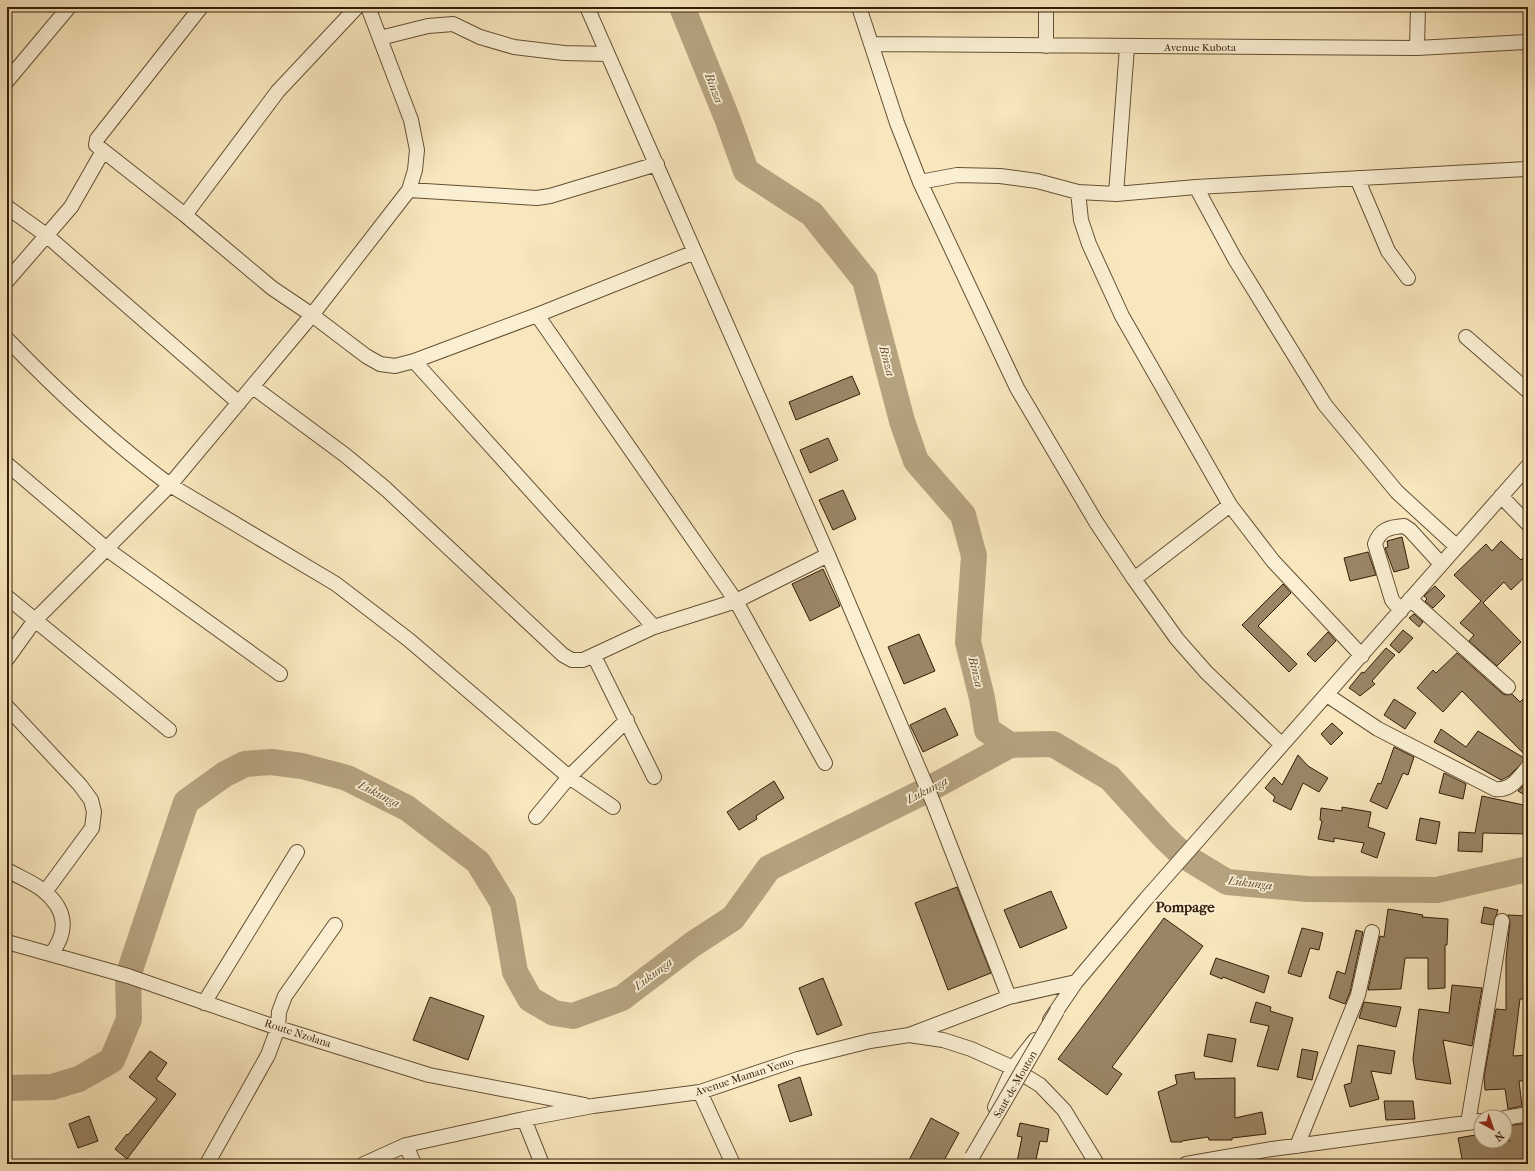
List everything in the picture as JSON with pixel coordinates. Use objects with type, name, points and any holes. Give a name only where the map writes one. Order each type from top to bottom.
[{"type":"street","points":[[7,79],[69,7]]},
{"type":"street","points":[[201,7],[97,139],[96,145],[185,215],[272,288],[312,315],[366,356],[380,364],[395,366],[414,361],[537,315],[695,252]]},
{"type":"street","points":[[185,215],[278,92],[357,7]]},
{"type":"street","points":[[7,659],[35,620],[108,550],[170,485],[312,315],[409,190],[415,170],[417,150],[411,120],[368,7]]},
{"type":"street","points":[[587,7],[606,54],[657,164],[828,555],[933,802],[1009,996]]},
{"type":"street","points":[[859,7],[897,123],[920,182],[1017,388],[1096,522],[1134,579],[1177,639],[1206,672],[1282,745]]},
{"type":"street","points":[[1046,7],[1046,46]]},
{"type":"street","points":[[1417,48],[1418,7]]},
{"type":"street","points":[[380,38],[428,26],[453,24],[480,37],[514,47],[564,53],[606,54]]},
{"type":"street","name":"Avenue Kubota","points":[[872,44],[1417,48],[1528,42]]},
{"type":"street","points":[[1116,194],[1127,47]]},
{"type":"street","points":[[7,281],[71,207],[103,151]]},
{"type":"street","points":[[409,190],[538,198],[550,196],[657,164]]},
{"type":"street","points":[[920,182],[957,175],[1000,176],[1037,181],[1078,192],[1116,194],[1196,187],[1528,169]]},
{"type":"street","points":[[1357,178],[1388,251],[1408,278]]},
{"type":"street","points":[[1196,187],[1235,259],[1325,405],[1397,492],[1456,546]]},
{"type":"street","points":[[1078,192],[1081,220],[1089,244],[1122,316],[1230,505],[1273,561],[1362,656]]},
{"type":"street","points":[[7,207],[46,236],[239,403]]},
{"type":"street","points":[[537,315],[736,601],[825,763]]},
{"type":"street","points":[[7,338],[43,377],[145,466],[170,485],[336,584],[409,640],[568,776],[613,807]]},
{"type":"street","points":[[1466,338],[1528,391]]},
{"type":"street","points":[[414,361],[654,628]]},
{"type":"street","points":[[253,387],[345,455],[386,489],[563,655],[572,660],[583,660],[654,628],[736,601],[828,555]]},
{"type":"street","points":[[7,464],[108,550],[280,674]]},
{"type":"street","points":[[970,1160],[1013,1068],[1057,1011],[1076,982],[1146,899],[1362,656],[1456,546],[1528,466]]},
{"type":"street","points":[[1501,496],[1528,524]]},
{"type":"street","points":[[1134,579],[1230,505]]},
{"type":"street","points":[[1400,611],[1392,600],[1375,544],[1380,533],[1384,529],[1404,526],[1410,530],[1441,564]]},
{"type":"street","points":[[7,597],[169,730]]},
{"type":"street","points":[[1410,599],[1508,687]]},
{"type":"street","points":[[594,656],[654,777]]},
{"type":"street","points":[[1327,695],[1378,729],[1495,789],[1508,788],[1528,767]]},
{"type":"street","points":[[7,707],[80,785],[91,800],[94,812],[92,828],[45,892]]},
{"type":"street","points":[[536,817],[568,776],[627,720]]},
{"type":"street","points":[[204,1003],[297,852]]},
{"type":"street","points":[[7,870],[45,892],[59,910],[64,924],[58,944],[51,954]]},
{"type":"street","points":[[1476,1109],[1502,921]]},
{"type":"street","points":[[207,1164],[268,1055],[278,1028],[279,1012],[285,996],[335,925]]},
{"type":"street","points":[[1297,1146],[1358,995],[1372,932]]},
{"type":"street","name":"Route Nzolana","points":[[7,942],[97,967],[278,1028],[429,1075],[593,1106]]},
{"type":"street","points":[[909,1035],[1009,996],[1076,982]]},
{"type":"street","points":[[970,1160],[1027,1076],[1057,1011]]},
{"type":"street","name":"Saut-de-Mouton","points":[[970,1160],[1057,1011]]},
{"type":"street","name":"Avenue Maman Yemo","points":[[364,1164],[406,1145],[524,1119],[593,1106],[700,1092],[798,1059],[870,1041],[909,1035],[943,1040],[971,1049],[1027,1076],[1050,1093],[1064,1110],[1096,1164]]},
{"type":"street","points":[[700,1092],[733,1164]]},
{"type":"street","points":[[1513,1117],[1528,1114]]},
{"type":"street","points":[[524,1119],[542,1164]]},
{"type":"street","points":[[1186,1164],[1297,1146],[1473,1122]]},
{"type":"street","points":[[406,1145],[414,1164]]},
{"type":"building","points":[[852,376],[860,394],[796,420],[789,402]]},
{"type":"building","points":[[828,438],[838,460],[810,473],[800,450]]},
{"type":"building","points":[[843,490],[856,519],[833,530],[819,500]]},
{"type":"building","points":[[1402,537],[1409,568],[1394,572],[1385,548],[1388,547],[1387,541]]},
{"type":"building","points":[[1501,541],[1521,560],[1528,553],[1528,574],[1511,590],[1504,582],[1483,603],[1521,642],[1497,666],[1469,641],[1474,635],[1460,623],[1481,601],[1454,575],[1486,544],[1492,551]]},
{"type":"building","points":[[1368,552],[1376,575],[1350,581],[1344,558]]},
{"type":"building","points":[[823,569],[840,606],[810,621],[792,584]]},
{"type":"building","points":[[1283,584],[1291,593],[1258,626],[1297,664],[1289,672],[1242,625]]},
{"type":"building","points":[[1435,586],[1445,596],[1433,608],[1425,601],[1427,599],[1424,596]]},
{"type":"building","points":[[1414,614],[1423,622],[1419,627],[1409,618]]},
{"type":"building","points":[[1403,630],[1413,638],[1399,653],[1390,645]]},
{"type":"building","points":[[1328,632],[1336,641],[1315,662],[1307,654]]},
{"type":"building","points":[[919,634],[935,671],[904,684],[888,647]]},
{"type":"building","points":[[1386,648],[1395,655],[1372,681],[1375,684],[1360,696],[1349,688],[1362,672],[1364,673]]},
{"type":"building","points":[[1457,653],[1503,694],[1512,694],[1520,702],[1528,694],[1528,758],[1462,691],[1443,712],[1417,688],[1433,670],[1436,673]]},
{"type":"building","points":[[1394,699],[1416,713],[1405,729],[1384,715]]},
{"type":"building","points":[[945,708],[958,735],[923,752],[910,725]]},
{"type":"building","points":[[1332,723],[1343,733],[1331,745],[1321,734]]},
{"type":"building","points":[[1441,729],[1466,747],[1478,731],[1526,759],[1509,776],[1501,780],[1434,742]]},
{"type":"building","points":[[1394,747],[1414,757],[1408,775],[1403,773],[1387,809],[1370,801],[1378,783],[1381,784]]},
{"type":"building","points":[[1298,755],[1308,766],[1328,778],[1319,792],[1303,783],[1291,810],[1273,801],[1275,797],[1265,788],[1274,777],[1282,785]]},
{"type":"building","points":[[1444,773],[1466,784],[1463,799],[1439,793]]},
{"type":"building","points":[[774,781],[784,798],[756,816],[757,819],[739,830],[727,812]]},
{"type":"building","points":[[1528,781],[1528,797],[1518,791]]},
{"type":"building","points":[[1482,796],[1528,806],[1528,834],[1483,833],[1482,852],[1458,851],[1459,832],[1475,833]]},
{"type":"building","points":[[1342,807],[1371,812],[1368,827],[1385,833],[1377,858],[1361,852],[1364,843],[1334,838],[1334,842],[1318,839],[1322,821],[1320,820],[1321,808],[1342,811]]},
{"type":"building","points":[[1420,818],[1440,822],[1436,844],[1416,840]]},
{"type":"building","points":[[957,887],[991,973],[948,990],[915,903]]},
{"type":"building","points":[[1051,891],[1067,928],[1020,948],[1004,910]]},
{"type":"building","points":[[1484,907],[1498,910],[1493,925],[1481,923]]},
{"type":"building","points":[[1388,909],[1423,915],[1422,917],[1448,919],[1447,945],[1445,945],[1445,988],[1428,989],[1428,958],[1405,958],[1401,989],[1368,990],[1380,936],[1384,937]]},
{"type":"building","points":[[1508,915],[1528,916],[1528,999],[1520,999],[1513,1056],[1528,1055],[1528,1081],[1519,1081],[1522,1106],[1508,1109],[1505,1089],[1485,1090],[1484,1077],[1496,1009],[1506,1010],[1506,959],[1510,922]]},
{"type":"building","points":[[1164,918],[1203,946],[1112,1067],[1122,1074],[1107,1095],[1058,1059]]},
{"type":"building","points":[[1302,928],[1323,933],[1319,950],[1310,948],[1301,977],[1288,973]]},
{"type":"building","points":[[1356,930],[1363,932],[1350,992],[1345,1004],[1329,998],[1337,971],[1345,974]]},
{"type":"building","points":[[1216,958],[1269,976],[1264,993],[1223,977],[1222,979],[1210,974]]},
{"type":"building","points":[[823,978],[842,1025],[817,1035],[799,988]]},
{"type":"building","points":[[1452,985],[1482,988],[1472,1046],[1443,1040],[1451,1084],[1416,1079],[1413,1059],[1419,1009],[1449,1013]]},
{"type":"building","points":[[430,997],[484,1016],[468,1060],[413,1040]]},
{"type":"building","points":[[1256,1002],[1271,1007],[1270,1011],[1293,1018],[1278,1070],[1257,1066],[1269,1026],[1250,1022]]},
{"type":"building","points":[[1364,1002],[1401,1007],[1396,1027],[1359,1018]]},
{"type":"building","points":[[1208,1034],[1236,1039],[1232,1062],[1204,1056]]},
{"type":"building","points":[[1358,1045],[1395,1051],[1391,1074],[1371,1071],[1379,1099],[1350,1107],[1344,1085],[1351,1083]]},
{"type":"building","points":[[1302,1049],[1318,1052],[1312,1080],[1297,1077]]},
{"type":"building","points":[[150,1051],[167,1063],[156,1079],[176,1094],[127,1159],[115,1149],[157,1099],[129,1077]]},
{"type":"building","points":[[1194,1072],[1195,1079],[1235,1078],[1235,1118],[1262,1112],[1266,1134],[1232,1138],[1232,1140],[1209,1140],[1208,1137],[1182,1142],[1171,1142],[1158,1092],[1177,1084],[1175,1075]]},
{"type":"building","points":[[800,1077],[812,1115],[790,1122],[778,1085]]},
{"type":"building","points":[[1384,1101],[1413,1101],[1415,1119],[1386,1120]]},
{"type":"building","points":[[89,1116],[98,1141],[78,1148],[69,1124]]},
{"type":"building","points":[[931,1118],[959,1133],[942,1164],[907,1164]]},
{"type":"building","points":[[1020,1123],[1049,1129],[1047,1142],[1040,1141],[1035,1164],[1017,1162],[1022,1137],[1017,1136]]},
{"type":"building","points":[[1528,1123],[1528,1164],[1463,1164],[1458,1138],[1473,1135],[1473,1149],[1513,1149],[1513,1125]]},
{"type":"waterway","name":"Binza","points":[[682,7],[727,118],[746,171],[812,214],[865,280],[902,421],[916,461],[963,515],[974,556],[968,642],[982,698],[987,730],[1010,745]]},
{"type":"waterway","name":"Lukunga","points":[[7,1088],[52,1087],[79,1079],[112,1060],[129,1019],[128,976],[186,802],[225,774],[245,764],[271,762],[302,766],[347,778],[407,808],[478,862],[503,903],[515,972],[530,999],[554,1013],[573,1016],[622,998],[693,944],[733,918],[769,868],[929,789],[1010,745],[1053,744],[1110,778],[1163,836],[1184,856],[1227,882],[1307,889],[1437,890],[1528,869]]},
{"type":"district","name":"Pompage","points":[[1185,907]]}]
